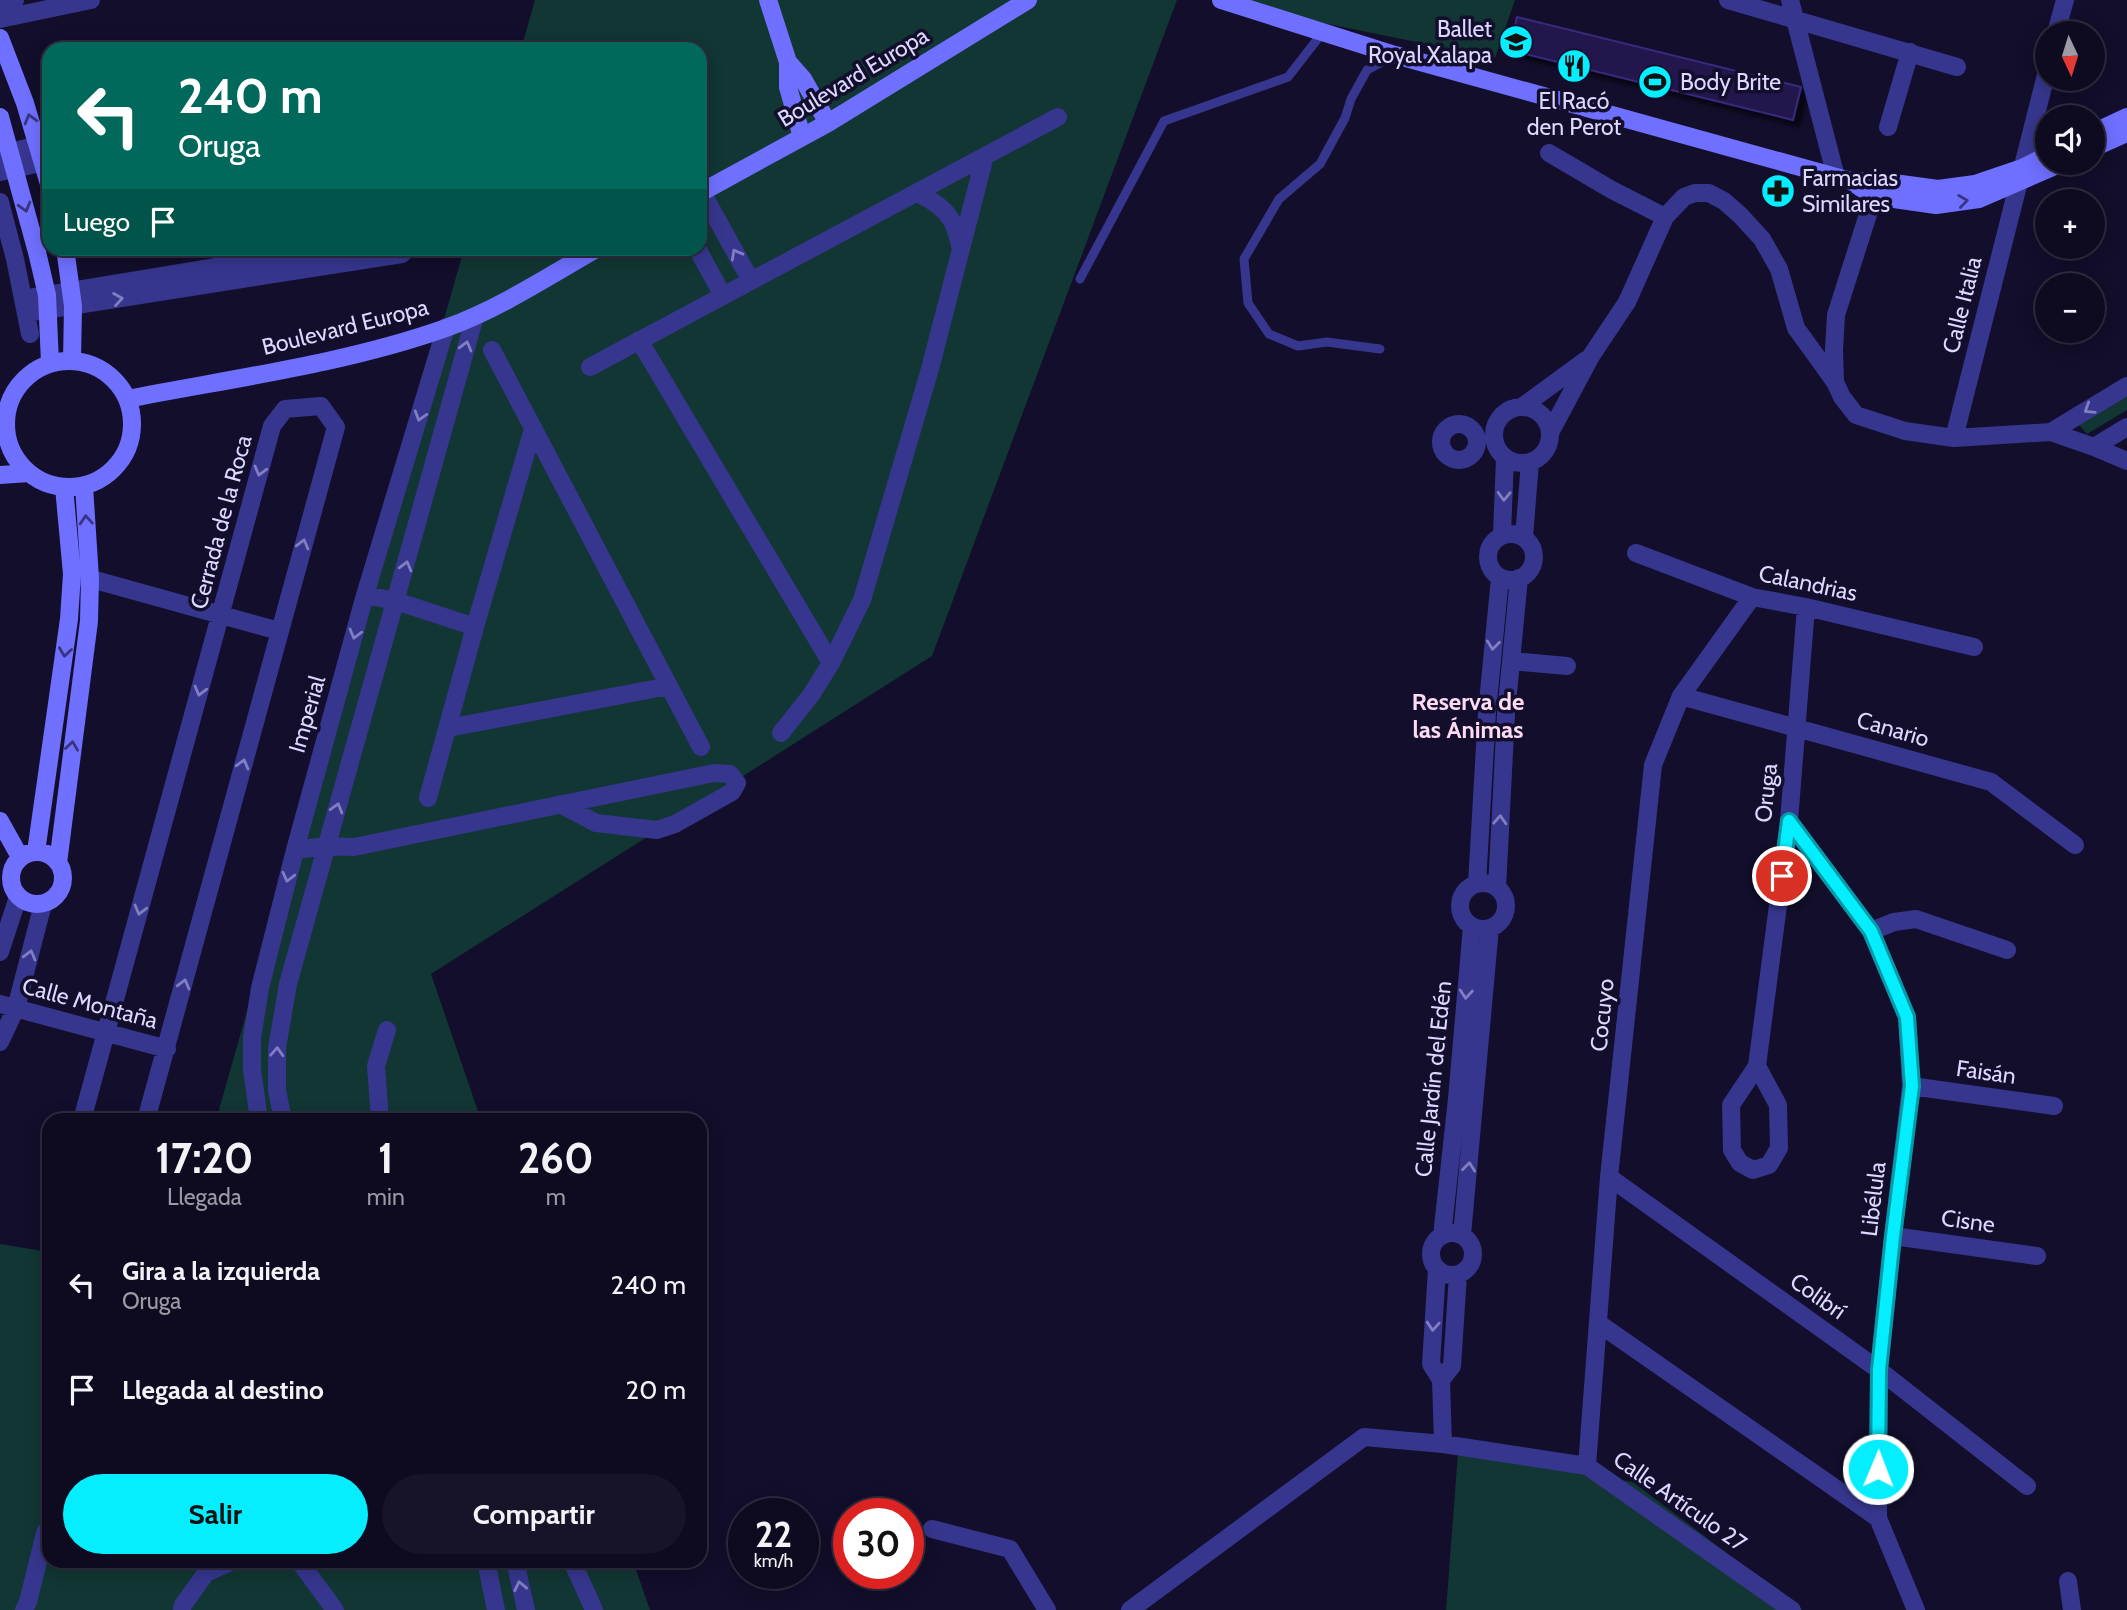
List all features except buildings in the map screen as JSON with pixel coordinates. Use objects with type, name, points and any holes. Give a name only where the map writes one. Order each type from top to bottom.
[{"type":"main road","points":[[768,0],[788,62],[788,87],[802,137]]},
{"type":"main road","name":"Boulevard Europa","points":[[707,189],[828,123],[1028,0]]},
{"type":"main road","points":[[1221,0],[1395,55],[1876,189],[1938,189],[2035,171]]},
{"type":"main road","points":[[0,38],[42,146]]},
{"type":"main road","points":[[788,62],[803,79],[828,123]]},
{"type":"main road","points":[[0,117],[6,161],[37,251],[48,302],[50,363]]},
{"type":"main road","points":[[2105,127],[2127,117]]},
{"type":"main road","points":[[2105,142],[2127,132]]},
{"type":"main road","points":[[2020,175],[2035,164]]},
{"type":"main road","points":[[66,256],[72,299],[72,361]]},
{"type":"main road","name":"Boulevard Europa","points":[[127,399],[388,346],[475,316],[584,256]]},
{"type":"main road","points":[[72,361],[89,364],[105,372],[118,384],[127,399],[132,421],[130,442],[120,462],[104,477],[84,485],[64,487],[45,482],[29,473],[4,443],[9,402],[19,385],[33,372],[50,363],[72,361]]},
{"type":"main road","points":[[0,475],[29,473]]},
{"type":"main road","points":[[58,863],[44,853],[28,855],[14,864],[10,881],[18,897],[26,902],[43,904],[51,900],[61,887],[63,879],[58,863],[89,621],[90,578],[84,485]]},
{"type":"main road","points":[[28,855],[49,769],[69,619],[72,573],[64,487]]},
{"type":"main road","points":[[69,619],[89,621]]},
{"type":"main road","points":[[49,769],[69,773]]},
{"type":"main road","points":[[0,821],[28,855]]},
{"type":"street","points":[[0,3],[15,0]]},
{"type":"street","points":[[0,19],[91,0]]},
{"type":"street","points":[[1728,0],[1957,67]]},
{"type":"street","points":[[1790,0],[1844,179]]},
{"type":"street","points":[[2059,21],[2065,0]]},
{"type":"street","points":[[1888,127],[1910,52]]},
{"type":"street","name":"Calle Italia","points":[[1954,438],[2042,91]]},
{"type":"street","points":[[590,367],[1058,117]]},
{"type":"street","points":[[1549,153],[1665,217]]},
{"type":"street","points":[[6,161],[42,154]]},
{"type":"street","points":[[782,733],[831,663],[862,600],[930,369],[985,156]]},
{"type":"street","points":[[1835,382],[1836,315],[1876,189]]},
{"type":"street","points":[[917,192],[934,201],[948,214],[957,231],[960,249]]},
{"type":"street","points":[[1551,431],[1544,416],[1538,411],[1523,406],[1514,407],[1500,417],[1486,443],[1514,462],[1530,462],[1541,456],[1547,449],[1551,431],[1591,356],[1627,302],[1665,217],[1684,197],[1695,193],[1709,193],[1724,201],[1762,239],[1779,270],[1796,328],[1856,415],[1905,431],[1954,438],[2051,432],[2127,461]]},
{"type":"street","points":[[0,201],[30,334]]},
{"type":"street","points":[[707,203],[751,281]]},
{"type":"street","points":[[195,279],[295,256]]},
{"type":"street","points":[[25,306],[195,279],[385,256]]},
{"type":"street","points":[[701,256],[723,296]]},
{"type":"street","points":[[282,1113],[277,1090],[277,1048],[288,984],[475,316]]},
{"type":"street","name":"Imperial","points":[[259,1113],[251,1070],[252,1038],[260,988],[365,595],[446,327]]},
{"type":"street","points":[[639,340],[831,663]]},
{"type":"street","points":[[492,350],[701,747]]},
{"type":"street","points":[[1523,406],[1591,356]]},
{"type":"street","points":[[2051,432],[2127,386]]},
{"type":"street","name":"Cerrada de la Roca","points":[[84,1113],[272,426],[285,409],[321,406],[336,427],[148,1113]]},
{"type":"street","points":[[2094,447],[2127,427]]},
{"type":"street","points":[[428,798],[533,429]]},
{"type":"street","points":[[1502,534],[1505,458]]},
{"type":"street","points":[[1524,537],[1530,462]]},
{"type":"street","points":[[1502,534],[1524,537],[1533,548],[1534,563],[1526,575],[1513,580],[1500,578],[1489,567],[1490,544],[1502,534]]},
{"type":"street","name":"Calandrias","points":[[1636,553],[1752,597],[1807,607],[1974,647]]},
{"type":"street","points":[[72,573],[279,631]]},
{"type":"street","points":[[1477,884],[1487,712],[1500,578]]},
{"type":"street","points":[[1497,888],[1506,714],[1519,578]]},
{"type":"street","points":[[365,595],[396,601],[475,627]]},
{"type":"street","name":"Cocuyo","points":[[1587,1466],[1609,1177],[1653,765],[1681,696],[1752,597]]},
{"type":"street","name":"Oruga","points":[[1756,1066],[1789,821],[1807,607]]},
{"type":"street","points":[[1511,661],[1567,667]]},
{"type":"street","points":[[448,728],[669,686]]},
{"type":"street","name":"Canario","points":[[1681,696],[1991,782],[2075,845]]},
{"type":"street","points":[[1487,712],[1506,714]]},
{"type":"street","points":[[295,850],[354,846],[560,804],[714,773],[730,774],[737,783],[732,792],[675,824],[657,830],[596,823],[560,804]]},
{"type":"street","name":"Libélula","points":[[1789,821],[1871,931],[1907,1017],[1912,1086],[1879,1370],[1878,1518],[1916,1610]]},
{"type":"street","points":[[1477,884],[1491,884],[1497,888],[1502,893],[1506,906],[1502,919],[1490,928],[1478,928],[1465,921],[1460,907],[1464,892],[1477,884]]},
{"type":"street","points":[[3,937],[18,897]]},
{"type":"street","points":[[0,1042],[8,1006],[43,904]]},
{"type":"street","points":[[1871,931],[1894,922],[1916,919],[2007,950]]},
{"type":"street","name":"Calle Jardín del Edén","points":[[1442,1236],[1472,926]]},
{"type":"street","name":"Calle Jardín del Edén","points":[[1462,1235],[1490,928]]},
{"type":"street","name":"Calle Montaña","points":[[8,1006],[167,1049]]},
{"type":"street","points":[[379,1113],[376,1066],[387,1030]]},
{"type":"street","points":[[1756,1066],[1777,1105],[1779,1148],[1769,1165],[1753,1170],[1740,1163],[1732,1150],[1731,1105],[1756,1066]]},
{"type":"street","name":"Faisán","points":[[1912,1086],[2053,1106]]},
{"type":"street","points":[[1457,1099],[1475,1102]]},
{"type":"street","name":"Colibrí","points":[[1609,1177],[1879,1370],[2027,1486]]},
{"type":"street","points":[[1448,1233],[1462,1235],[1468,1240],[1474,1253],[1470,1266],[1458,1275],[1447,1275],[1437,1269],[1431,1258],[1431,1251],[1436,1240],[1442,1236],[1448,1233]]},
{"type":"street","name":"Cisne","points":[[1893,1236],[2037,1256]]},
{"type":"street","points":[[1437,1269],[1431,1364],[1441,1380],[1443,1444]]},
{"type":"street","points":[[1441,1380],[1452,1366],[1458,1275]]},
{"type":"street","points":[[1598,1324],[1878,1518]]},
{"type":"street","name":"Calle Artículo 27","points":[[1130,1610],[1364,1437],[1443,1444],[1587,1466],[1792,1610]]},
{"type":"street","points":[[932,1529],[1010,1549],[1047,1610]]},
{"type":"street","points":[[24,1610],[42,1545]]},
{"type":"street","points":[[182,1610],[206,1573],[217,1568]]},
{"type":"street","points":[[304,1568],[335,1610]]},
{"type":"street","points":[[487,1568],[496,1610]]},
{"type":"street","points":[[517,1568],[526,1610]]},
{"type":"street","points":[[575,1568],[594,1610]]},
{"type":"street","points":[[2068,1581],[2072,1610]]},
{"type":"lane","points":[[1080,279],[1164,121],[1288,77],[1323,32]]},
{"type":"lane","points":[[1380,349],[1327,342],[1298,346],[1269,334],[1248,303],[1244,259],[1279,199],[1320,164],[1367,70],[1395,55]]},
{"type":"green space","points":[[535,0],[1177,0],[932,656],[431,974],[479,1113],[218,1113],[462,256],[707,256],[707,42],[523,42]]},
{"type":"green space","points":[[1210,0],[1515,0],[1495,58]]},
{"type":"green space","points":[[2127,396],[2127,410],[2087,434],[2079,425]]},
{"type":"green space","points":[[0,1244],[42,1251],[42,1568],[635,1568],[650,1610],[0,1610]]},
{"type":"green space","points":[[1458,1453],[1633,1482],[1802,1610],[1446,1610]]},
{"type":"place","name":"Ballet Royal Xalapa","points":[[1516,42]]},
{"type":"place","name":"El Racó den Perot","points":[[1574,66]]},
{"type":"place","name":"Body Brite","points":[[1655,82]]},
{"type":"place","name":"Farmacias Similares","points":[[1778,191]]},
{"type":"district","name":"Reserva de las Ánimas","points":[[1468,715]]},
{"type":"route","points":[[1782,876],[1789,821],[1871,931],[1907,1017],[1912,1086],[1879,1370],[1878,1469]]}]
